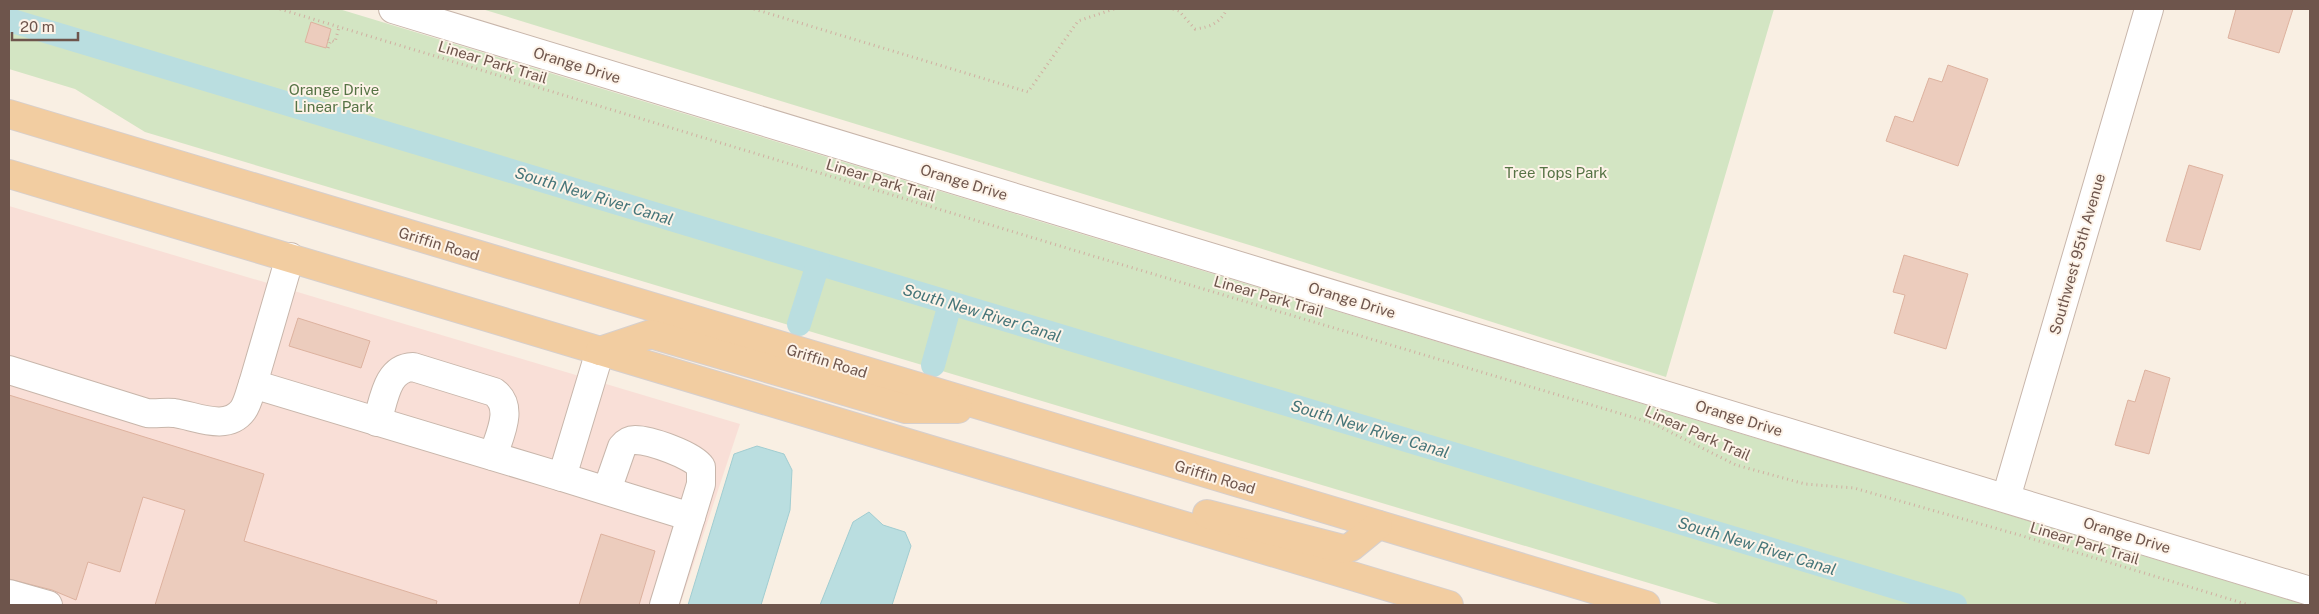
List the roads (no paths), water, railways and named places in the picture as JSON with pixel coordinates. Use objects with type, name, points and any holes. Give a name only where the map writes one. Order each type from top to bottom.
[{"type":"main road","name":"Griffin Road","points":[[9,114],[987,409],[1646,605]]},
{"type":"main road","points":[[9,174],[1449,605]]},
{"type":"main road","points":[[600,351],[651,334],[906,409],[987,409]]},
{"type":"main road","points":[[1032,480],[1088,482],[1343,549],[1351,547],[1378,525]]},
{"type":"street","name":"Orange Drive","points":[[393,9],[2310,592]]},
{"type":"street","name":"Southwest 95th Avenue","points":[[2006,498],[2149,9]]},
{"type":"street","points":[[9,370],[147,413],[171,412],[214,422],[225,422],[236,417],[244,408],[290,257]]},
{"type":"street","points":[[562,477],[600,351]]},
{"type":"street","points":[[377,422],[391,378],[396,371],[412,367],[494,392],[501,397],[506,405],[506,413],[493,456]]},
{"type":"street","points":[[252,384],[691,517]]},
{"type":"street","points":[[607,490],[622,446],[627,441],[641,440],[689,456],[701,467],[701,484],[664,605]]},
{"type":"street","points":[[9,594],[48,605]]},
{"type":"water","points":[[757,446],[784,454],[792,470],[790,510],[761,605],[688,605],[734,454]]},
{"type":"water","points":[[869,512],[883,525],[905,532],[911,546],[892,605],[820,605],[853,522]]},
{"type":"waterway","name":"South New River Canal","points":[[9,20],[1955,605]]},
{"type":"waterway","points":[[799,324],[818,264]]},
{"type":"waterway","points":[[933,365],[950,304]]},
{"type":"park label","name":"Orange Drive Linear Park","points":[[334,98]]},
{"type":"park label","name":"Tree Tops Park","points":[[1556,172]]}]
